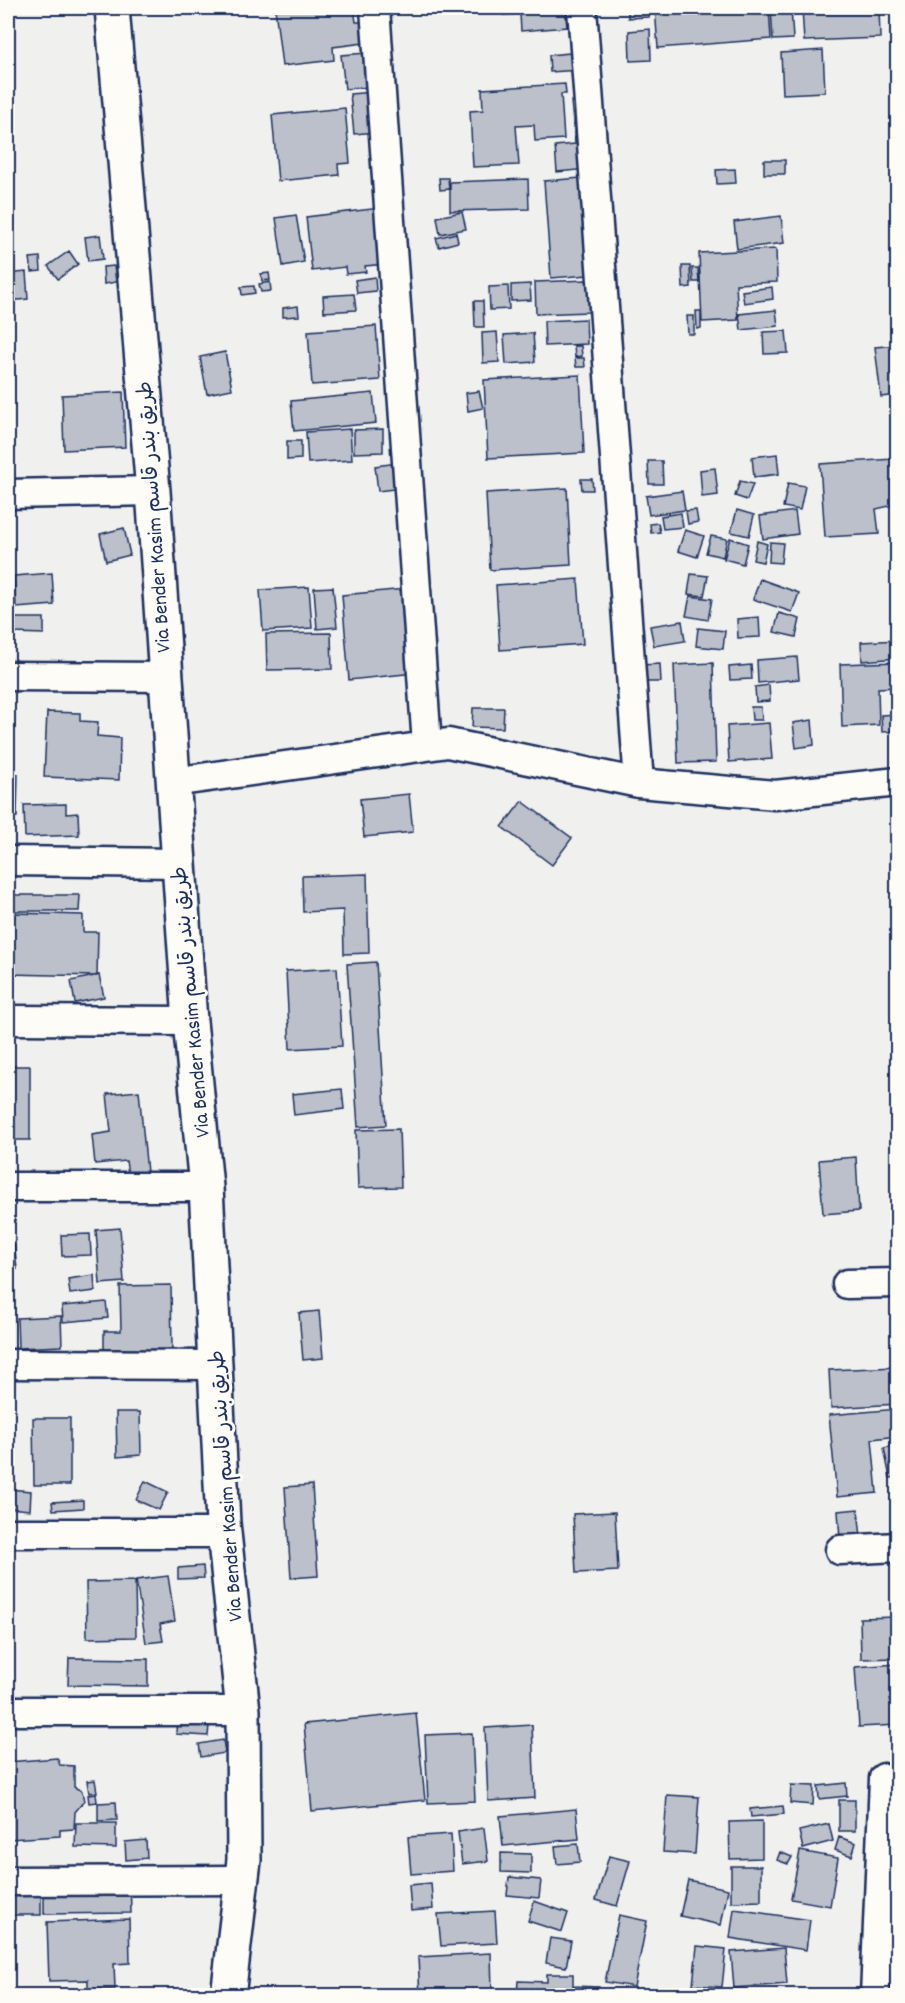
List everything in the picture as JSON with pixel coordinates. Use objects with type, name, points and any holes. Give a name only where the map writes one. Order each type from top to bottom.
[{"type":"street","name":"Via Bender Kasim طريق بندر قاسم","points":[[112,8],[153,491],[190,1021],[206,1187],[224,1533],[243,1711],[244,1860],[228,1995]]},
{"type":"street","points":[[375,8],[427,745]]},
{"type":"street","points":[[582,8],[639,783]]},
{"type":"street","points":[[8,494],[153,491]]},
{"type":"street","points":[[8,676],[165,677]]},
{"type":"street","points":[[173,782],[448,742],[639,783],[775,795],[897,782]]},
{"type":"street","points":[[8,861],[179,863]]},
{"type":"street","points":[[8,1020],[190,1021]]},
{"type":"street","points":[[8,1187],[206,1187]]},
{"type":"street","points":[[847,1284],[897,1283]]},
{"type":"street","points":[[8,1364],[216,1365]]},
{"type":"street","points":[[8,1533],[224,1533]]},
{"type":"street","points":[[840,1550],[897,1546]]},
{"type":"street","points":[[8,1711],[243,1711]]},
{"type":"street","points":[[875,1995],[884,1778]]},
{"type":"street","points":[[8,1881],[242,1881]]},
{"type":"building","points":[[275,8],[354,8],[356,22],[362,22],[364,43],[333,47],[334,60],[282,66]]},
{"type":"building","points":[[503,8],[565,8],[567,27],[521,31],[520,14],[503,15]]},
{"type":"building","points":[[567,8],[577,8],[580,70],[550,72],[549,55],[570,53]]},
{"type":"building","points":[[628,8],[649,8],[649,17],[628,18]]},
{"type":"building","points":[[655,8],[769,8],[771,39],[658,48]]},
{"type":"building","points":[[771,8],[791,8],[793,39],[773,40]]},
{"type":"building","points":[[802,8],[879,8],[880,38],[804,41]]},
{"type":"building","points":[[650,29],[651,60],[630,61],[629,31]]},
{"type":"building","points":[[823,50],[825,92],[783,94],[781,53]]},
{"type":"building","points":[[367,53],[370,87],[345,89],[341,55]]},
{"type":"building","points":[[565,84],[566,94],[561,94],[564,139],[535,141],[534,125],[516,126],[519,165],[473,167],[470,111],[483,110],[482,89]]},
{"type":"building","points":[[373,92],[377,132],[354,134],[350,94]]},
{"type":"building","points":[[593,99],[599,168],[557,172],[555,146],[575,144],[571,101]]},
{"type":"building","points":[[345,108],[350,163],[338,164],[339,175],[278,181],[272,115]]},
{"type":"building","points":[[764,160],[785,160],[785,174],[764,174]]},
{"type":"building","points":[[735,169],[736,183],[717,184],[716,170]]},
{"type":"building","points":[[594,177],[601,274],[551,278],[544,181]]},
{"type":"building","points":[[439,178],[448,178],[449,189],[440,190]]},
{"type":"building","points":[[528,179],[529,209],[450,211],[450,182]]},
{"type":"building","points":[[380,208],[386,264],[365,266],[366,272],[346,274],[345,267],[312,271],[306,217]]},
{"type":"building","points":[[462,212],[466,229],[440,234],[437,217]]},
{"type":"building","points":[[296,215],[304,262],[283,266],[276,218]]},
{"type":"building","points":[[781,216],[784,243],[737,249],[734,222]]},
{"type":"building","points":[[456,233],[458,242],[439,247],[436,238]]},
{"type":"building","points":[[100,235],[103,259],[88,261],[85,237]]},
{"type":"building","points":[[776,249],[777,282],[736,284],[738,320],[702,322],[699,253]]},
{"type":"building","points":[[69,251],[78,264],[58,279],[48,266]]},
{"type":"building","points":[[40,257],[41,271],[32,272],[30,258]]},
{"type":"building","points":[[114,266],[116,282],[104,284],[103,267]]},
{"type":"building","points":[[682,266],[690,266],[691,287],[683,288]]},
{"type":"building","points":[[692,268],[698,268],[699,282],[693,282]]},
{"type":"building","points":[[26,272],[28,299],[8,301],[8,274]]},
{"type":"building","points":[[269,273],[270,280],[262,281],[261,274]]},
{"type":"building","points":[[375,277],[376,291],[357,293],[355,280]]},
{"type":"building","points":[[588,280],[589,312],[536,314],[535,282]]},
{"type":"building","points":[[270,282],[271,291],[261,292],[259,284]]},
{"type":"building","points":[[530,284],[531,300],[511,301],[511,285]]},
{"type":"building","points":[[254,286],[255,293],[242,295],[241,287]]},
{"type":"building","points":[[508,286],[509,309],[490,310],[489,287]]},
{"type":"building","points":[[772,287],[773,299],[744,303],[742,291]]},
{"type":"building","points":[[354,294],[356,310],[324,312],[323,296]]},
{"type":"building","points":[[474,301],[483,301],[484,327],[475,327]]},
{"type":"building","points":[[298,306],[299,316],[283,317],[283,308]]},
{"type":"building","points":[[776,310],[778,326],[741,330],[739,314]]},
{"type":"building","points":[[696,311],[701,311],[701,328],[697,329]]},
{"type":"building","points":[[687,316],[694,316],[694,334],[688,334]]},
{"type":"building","points":[[586,319],[587,344],[545,346],[544,321]]},
{"type":"building","points":[[376,326],[380,380],[312,385],[308,331]]},
{"type":"building","points":[[786,331],[788,353],[764,354],[763,332]]},
{"type":"building","points":[[497,332],[499,362],[483,363],[482,333]]},
{"type":"building","points":[[533,333],[535,362],[506,364],[504,335]]},
{"type":"building","points":[[898,345],[898,395],[881,397],[875,347]]},
{"type":"building","points":[[574,346],[581,346],[582,356],[575,357]]},
{"type":"building","points":[[225,352],[232,389],[207,394],[200,357]]},
{"type":"building","points":[[575,358],[584,358],[585,367],[576,367]]},
{"type":"building","points":[[580,375],[584,453],[488,458],[484,380]]},
{"type":"building","points":[[479,391],[483,408],[468,411],[466,393]]},
{"type":"building","points":[[123,392],[125,447],[64,450],[62,395]]},
{"type":"building","points":[[373,393],[376,423],[294,431],[291,401]]},
{"type":"building","points":[[350,429],[352,460],[308,463],[306,432]]},
{"type":"building","points":[[383,429],[383,452],[354,453],[354,430]]},
{"type":"building","points":[[287,441],[301,441],[301,459],[287,460]]},
{"type":"building","points":[[777,454],[779,474],[754,477],[752,457]]},
{"type":"building","points":[[893,459],[894,505],[876,509],[879,534],[825,537],[820,464]]},
{"type":"building","points":[[648,461],[662,461],[663,484],[649,484]]},
{"type":"building","points":[[398,463],[401,488],[378,491],[375,466]]},
{"type":"building","points":[[715,468],[718,495],[702,497],[700,470]]},
{"type":"building","points":[[581,479],[592,479],[593,490],[582,490]]},
{"type":"building","points":[[740,481],[753,484],[747,500],[735,496]]},
{"type":"building","points":[[788,483],[805,486],[800,510],[783,507]]},
{"type":"building","points":[[567,488],[571,565],[490,570],[486,493]]},
{"type":"building","points":[[682,491],[685,510],[649,515],[646,496]]},
{"type":"building","points":[[696,510],[698,522],[688,524],[686,511]]},
{"type":"building","points":[[737,510],[754,515],[749,536],[731,532]]},
{"type":"building","points":[[795,511],[798,534],[763,539],[760,516]]},
{"type":"building","points":[[681,513],[683,527],[663,529],[661,516]]},
{"type":"building","points":[[658,523],[660,532],[651,533],[650,524]]},
{"type":"building","points":[[124,528],[130,555],[106,561],[100,534]]},
{"type":"building","points":[[685,530],[704,536],[697,557],[678,551]]},
{"type":"building","points":[[711,536],[727,539],[723,557],[706,553]]},
{"type":"building","points":[[730,538],[748,544],[743,564],[724,559]]},
{"type":"building","points":[[757,541],[767,544],[763,562],[753,560]]},
{"type":"building","points":[[770,542],[783,543],[781,563],[769,562]]},
{"type":"building","points":[[8,564],[10,564],[11,629],[8,630]]},
{"type":"building","points":[[52,573],[54,605],[16,608],[14,576]]},
{"type":"building","points":[[691,574],[708,576],[704,596],[688,594]]},
{"type":"building","points":[[578,579],[583,644],[500,650],[496,585]]},
{"type":"building","points":[[760,579],[799,593],[792,612],[753,599]]},
{"type":"building","points":[[309,587],[312,628],[263,631],[260,590]]},
{"type":"building","points":[[333,587],[337,627],[317,629],[314,588]]},
{"type":"building","points":[[416,588],[424,672],[349,680],[342,595]]},
{"type":"building","points":[[690,596],[712,599],[708,620],[686,616]]},
{"type":"building","points":[[779,613],[800,619],[796,637],[774,632]]},
{"type":"building","points":[[759,617],[760,637],[738,638],[737,619]]},
{"type":"building","points":[[14,618],[44,618],[44,634],[14,633]]},
{"type":"building","points":[[682,621],[685,641],[654,646],[650,626]]},
{"type":"building","points":[[698,628],[725,631],[723,649],[696,646]]},
{"type":"building","points":[[331,633],[332,669],[267,670],[266,634]]},
{"type":"building","points":[[898,640],[898,658],[862,661],[861,642]]},
{"type":"building","points":[[797,657],[799,679],[758,683],[757,660]]},
{"type":"building","points":[[898,662],[898,687],[878,688],[879,725],[842,727],[840,664]]},
{"type":"building","points":[[713,663],[716,762],[678,763],[674,665]]},
{"type":"building","points":[[660,664],[661,682],[642,682],[641,665]]},
{"type":"building","points":[[751,665],[752,679],[730,680],[729,667]]},
{"type":"building","points":[[769,685],[770,701],[756,702],[755,687]]},
{"type":"building","points":[[751,707],[761,707],[762,720],[752,720]]},
{"type":"building","points":[[473,708],[504,708],[503,728],[472,727]]},
{"type":"building","points":[[47,712],[80,713],[80,721],[98,722],[97,736],[120,738],[119,780],[44,777]]},
{"type":"building","points":[[898,714],[898,731],[882,732],[881,715]]},
{"type":"building","points":[[812,720],[814,745],[796,748],[793,723]]},
{"type":"building","points":[[769,723],[772,759],[729,762],[727,726]]},
{"type":"building","points":[[8,738],[14,738],[14,769],[8,769]]},
{"type":"building","points":[[8,774],[18,774],[17,817],[8,817]]},
{"type":"building","points":[[409,794],[413,832],[364,837],[360,799]]},
{"type":"building","points":[[522,801],[572,838],[552,865],[502,827]]},
{"type":"building","points":[[66,804],[66,814],[78,813],[79,835],[25,837],[24,805]]},
{"type":"building","points":[[367,874],[369,953],[344,954],[343,910],[303,912],[302,876]]},
{"type":"building","points":[[8,895],[80,895],[79,911],[8,911]]},
{"type":"building","points":[[12,913],[83,915],[83,932],[98,932],[97,976],[8,974],[8,917],[12,917]]},
{"type":"building","points":[[376,962],[386,1125],[358,1127],[347,964]]},
{"type":"building","points":[[337,968],[342,1046],[290,1049],[286,971]]},
{"type":"building","points":[[99,975],[104,997],[75,1003],[71,981]]},
{"type":"building","points":[[8,1066],[30,1066],[30,1140],[8,1140]]},
{"type":"building","points":[[342,1089],[344,1109],[294,1115],[292,1094]]},
{"type":"building","points":[[139,1091],[147,1172],[128,1174],[126,1161],[95,1164],[92,1135],[111,1132],[107,1094]]},
{"type":"building","points":[[399,1129],[401,1187],[358,1188],[356,1130]]},
{"type":"building","points":[[856,1157],[859,1211],[823,1214],[819,1160]]},
{"type":"building","points":[[120,1228],[124,1282],[100,1284],[96,1230]]},
{"type":"building","points":[[90,1234],[91,1255],[62,1256],[61,1235]]},
{"type":"building","points":[[14,1242],[17,1269],[8,1270],[8,1243]]},
{"type":"building","points":[[94,1275],[95,1291],[70,1294],[68,1279]]},
{"type":"building","points":[[8,1282],[13,1283],[11,1301],[8,1301]]},
{"type":"building","points":[[171,1285],[172,1350],[104,1351],[104,1331],[121,1331],[120,1286]]},
{"type":"building","points":[[106,1302],[108,1318],[63,1322],[62,1306]]},
{"type":"building","points":[[8,1304],[13,1304],[10,1328],[8,1327]]},
{"type":"building","points":[[319,1311],[323,1358],[303,1360],[299,1313]]},
{"type":"building","points":[[61,1316],[62,1346],[18,1348],[17,1318]]},
{"type":"building","points":[[897,1367],[898,1404],[831,1408],[829,1370]]},
{"type":"building","points":[[898,1409],[898,1436],[872,1439],[877,1493],[837,1497],[829,1415]]},
{"type":"building","points":[[116,1412],[140,1412],[141,1455],[117,1457]]},
{"type":"building","points":[[33,1418],[70,1418],[70,1485],[34,1485]]},
{"type":"building","points":[[898,1445],[898,1477],[890,1478],[884,1448]]},
{"type":"building","points":[[145,1481],[168,1492],[159,1510],[136,1500]]},
{"type":"building","points":[[312,1485],[318,1576],[291,1578],[285,1487]]},
{"type":"building","points":[[8,1489],[31,1491],[30,1510],[8,1508]]},
{"type":"building","points":[[83,1500],[83,1508],[53,1510],[52,1502]]},
{"type":"building","points":[[858,1509],[861,1537],[840,1539],[838,1511]]},
{"type":"building","points":[[615,1512],[618,1571],[576,1573],[573,1514]]},
{"type":"building","points":[[203,1566],[204,1578],[178,1579],[178,1568]]},
{"type":"building","points":[[168,1576],[175,1621],[160,1624],[163,1641],[146,1643],[136,1580]]},
{"type":"building","points":[[135,1581],[136,1637],[87,1638],[86,1582]]},
{"type":"building","points":[[898,1617],[898,1658],[861,1659],[860,1618]]},
{"type":"building","points":[[69,1658],[148,1659],[148,1686],[68,1685]]},
{"type":"building","points":[[898,1664],[898,1725],[859,1727],[855,1667]]},
{"type":"building","points":[[177,1713],[210,1715],[208,1736],[176,1734]]},
{"type":"building","points":[[416,1713],[425,1800],[312,1811],[304,1724]]},
{"type":"building","points":[[532,1725],[535,1798],[488,1801],[485,1728]]},
{"type":"building","points":[[472,1733],[475,1801],[428,1803],[425,1735]]},
{"type":"building","points":[[223,1740],[225,1753],[201,1757],[199,1744]]},
{"type":"building","points":[[57,1758],[60,1765],[74,1766],[74,1787],[82,1791],[84,1801],[75,1812],[74,1829],[60,1830],[60,1836],[8,1839],[8,1762]]},
{"type":"building","points":[[898,1773],[898,1866],[888,1774]]},
{"type":"building","points":[[95,1780],[97,1792],[89,1793],[87,1781]]},
{"type":"building","points":[[846,1783],[847,1796],[819,1799],[818,1786]]},
{"type":"building","points":[[791,1785],[814,1786],[813,1805],[790,1803]]},
{"type":"building","points":[[96,1794],[97,1802],[89,1803],[88,1795]]},
{"type":"building","points":[[667,1795],[699,1797],[695,1854],[663,1852]]},
{"type":"building","points":[[839,1800],[855,1800],[855,1831],[839,1831]]},
{"type":"building","points":[[116,1802],[117,1820],[98,1821],[98,1803]]},
{"type":"building","points":[[783,1806],[784,1814],[751,1817],[750,1809]]},
{"type":"building","points":[[576,1809],[579,1839],[503,1846],[500,1816]]},
{"type":"building","points":[[762,1821],[762,1858],[730,1859],[729,1822]]},
{"type":"building","points":[[76,1823],[116,1823],[116,1848],[75,1847]]},
{"type":"building","points":[[829,1824],[833,1841],[803,1849],[799,1831]]},
{"type":"building","points":[[484,1828],[488,1861],[462,1864],[458,1832]]},
{"type":"building","points":[[451,1834],[453,1871],[411,1874],[408,1837]]},
{"type":"building","points":[[839,1837],[856,1843],[852,1856],[835,1850]]},
{"type":"building","points":[[146,1840],[147,1858],[126,1860],[125,1842]]},
{"type":"building","points":[[578,1844],[580,1862],[557,1864],[555,1846]]},
{"type":"building","points":[[800,1851],[838,1858],[830,1906],[791,1899]]},
{"type":"building","points":[[780,1852],[792,1857],[788,1864],[777,1860]]},
{"type":"building","points":[[501,1853],[531,1854],[531,1873],[501,1872]]},
{"type":"building","points":[[609,1856],[630,1861],[617,1906],[596,1900]]},
{"type":"building","points":[[731,1866],[761,1866],[761,1901],[731,1902]]},
{"type":"building","points":[[8,1871],[41,1871],[41,1915],[8,1915]]},
{"type":"building","points":[[44,1875],[130,1875],[131,1913],[44,1914]]},
{"type":"building","points":[[509,1877],[541,1880],[539,1898],[507,1895]]},
{"type":"building","points":[[688,1880],[728,1889],[721,1925],[680,1916]]},
{"type":"building","points":[[431,1883],[433,1909],[411,1911],[409,1885]]},
{"type":"building","points":[[898,1900],[898,1996],[886,1996],[883,1901]]},
{"type":"building","points":[[534,1901],[568,1913],[562,1932],[528,1921]]},
{"type":"building","points":[[734,1909],[810,1920],[806,1950],[730,1938]]},
{"type":"building","points":[[495,1911],[497,1943],[441,1946],[438,1914]]},
{"type":"building","points":[[619,1915],[647,1921],[634,1987],[605,1982]]},
{"type":"building","points":[[129,1919],[130,1963],[114,1964],[115,1989],[88,1990],[88,1980],[49,1981],[47,1922]]},
{"type":"building","points":[[550,1938],[571,1941],[566,1967],[546,1963]]},
{"type":"building","points":[[697,1946],[726,1949],[722,1987],[693,1985]]},
{"type":"building","points":[[784,1948],[787,1984],[734,1988],[731,1952]]},
{"type":"building","points":[[491,1953],[492,1993],[420,1996],[418,1957]]},
{"type":"building","points":[[547,1974],[573,1974],[573,1986],[599,1987],[599,1996],[517,1996],[518,1981],[547,1982]]},
{"type":"building","points":[[610,1990],[630,1995],[608,1996]]},
{"type":"building","points":[[651,1994],[718,1994],[718,1996],[651,1996]]}]
